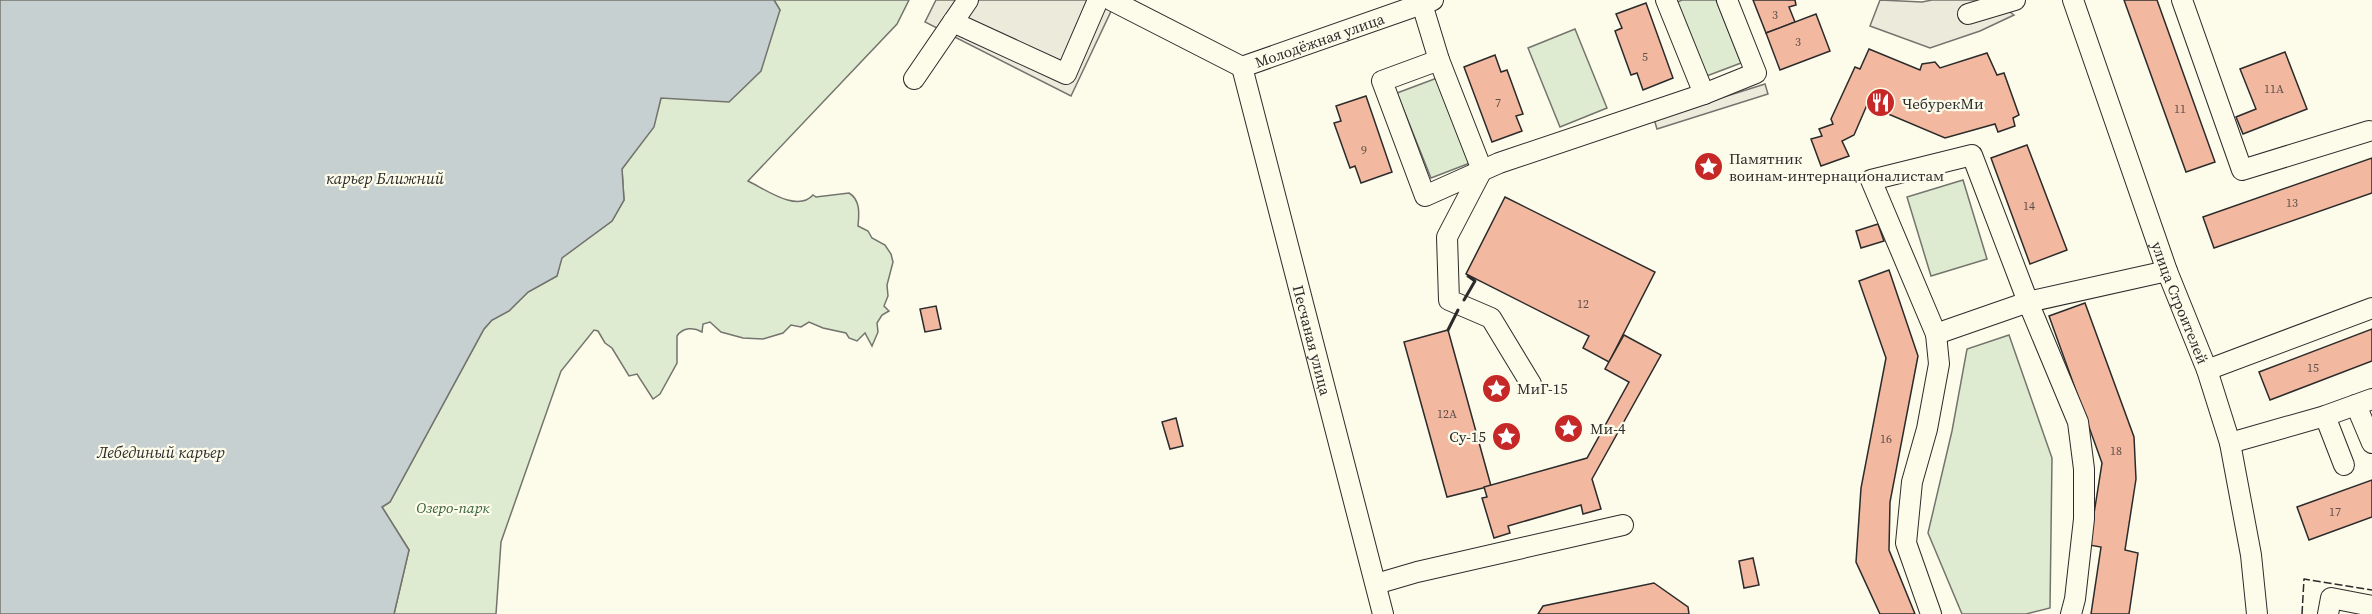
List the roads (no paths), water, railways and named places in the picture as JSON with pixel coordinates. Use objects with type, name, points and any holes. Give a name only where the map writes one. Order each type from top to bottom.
[{"type":"street","points":[[914,79],[968,0]]},
{"type":"street","points":[[953,22],[1066,74],[1098,0]]},
{"type":"street","points":[[1111,0],[1242,67]]},
{"type":"street","points":[[1666,0],[1704,94]]},
{"type":"street","points":[[1439,60],[1382,81],[1425,196],[1482,170],[1704,94],[1756,73],[1727,0]]},
{"type":"street","points":[[1968,14],[2015,0]]},
{"type":"street","name":"улица Строителей","points":[[2073,0],[2167,271],[2207,370],[2230,443],[2251,555],[2257,614]]},
{"type":"street","points":[[2182,0],[2242,171],[2369,131]]},
{"type":"street","points":[[1427,2],[1439,60],[1482,170],[1446,237],[1449,300],[1491,318],[1531,384]]},
{"type":"street","name":"Молодёжная улица","points":[[1242,67],[1427,2]]},
{"type":"street","name":"Песчаная улица","points":[[1242,67],[1383,614]]},
{"type":"street","points":[[1930,614],[1906,543],[1912,482],[1927,429],[1939,363],[1936,334],[1871,180],[1972,155],[2028,302],[2078,422],[2084,469],[2084,519],[2072,614]]},
{"type":"street","points":[[1936,334],[2028,302],[2167,271]]},
{"type":"street","points":[[2207,370],[2372,308]]},
{"type":"street","points":[[2230,443],[2325,416],[2364,402],[2372,443]]},
{"type":"street","points":[[2325,416],[2344,465]]},
{"type":"street","points":[[1376,584],[1417,572],[1623,525]]},
{"type":"street","points":[[2328,614],[2331,598],[2372,606]]},
{"type":"water","points":[[0,0],[774,0],[780,10],[761,71],[729,102],[661,98],[654,127],[622,169],[624,200],[612,221],[562,258],[557,276],[528,292],[509,311],[492,320],[484,329],[390,502],[382,507],[409,550],[394,614],[0,614]]},
{"type":"place","name":"ЧебурекМи","points":[[1881,103]]},
{"type":"place","name":"Памятник воинам-интернационалистам","points":[[1708,167]]},
{"type":"place","name":"МиГ-15","points":[[1496,388]]},
{"type":"place","name":"Ми-4","points":[[1569,428]]},
{"type":"place","name":"Су-15","points":[[1507,436]]},
{"type":"water label","name":"карьер Ближний","points":[[385,178]]},
{"type":"water label","name":"Лебединый карьер","points":[[161,452]]},
{"type":"park label","name":"Озеро-парк","points":[[453,507]]}]
